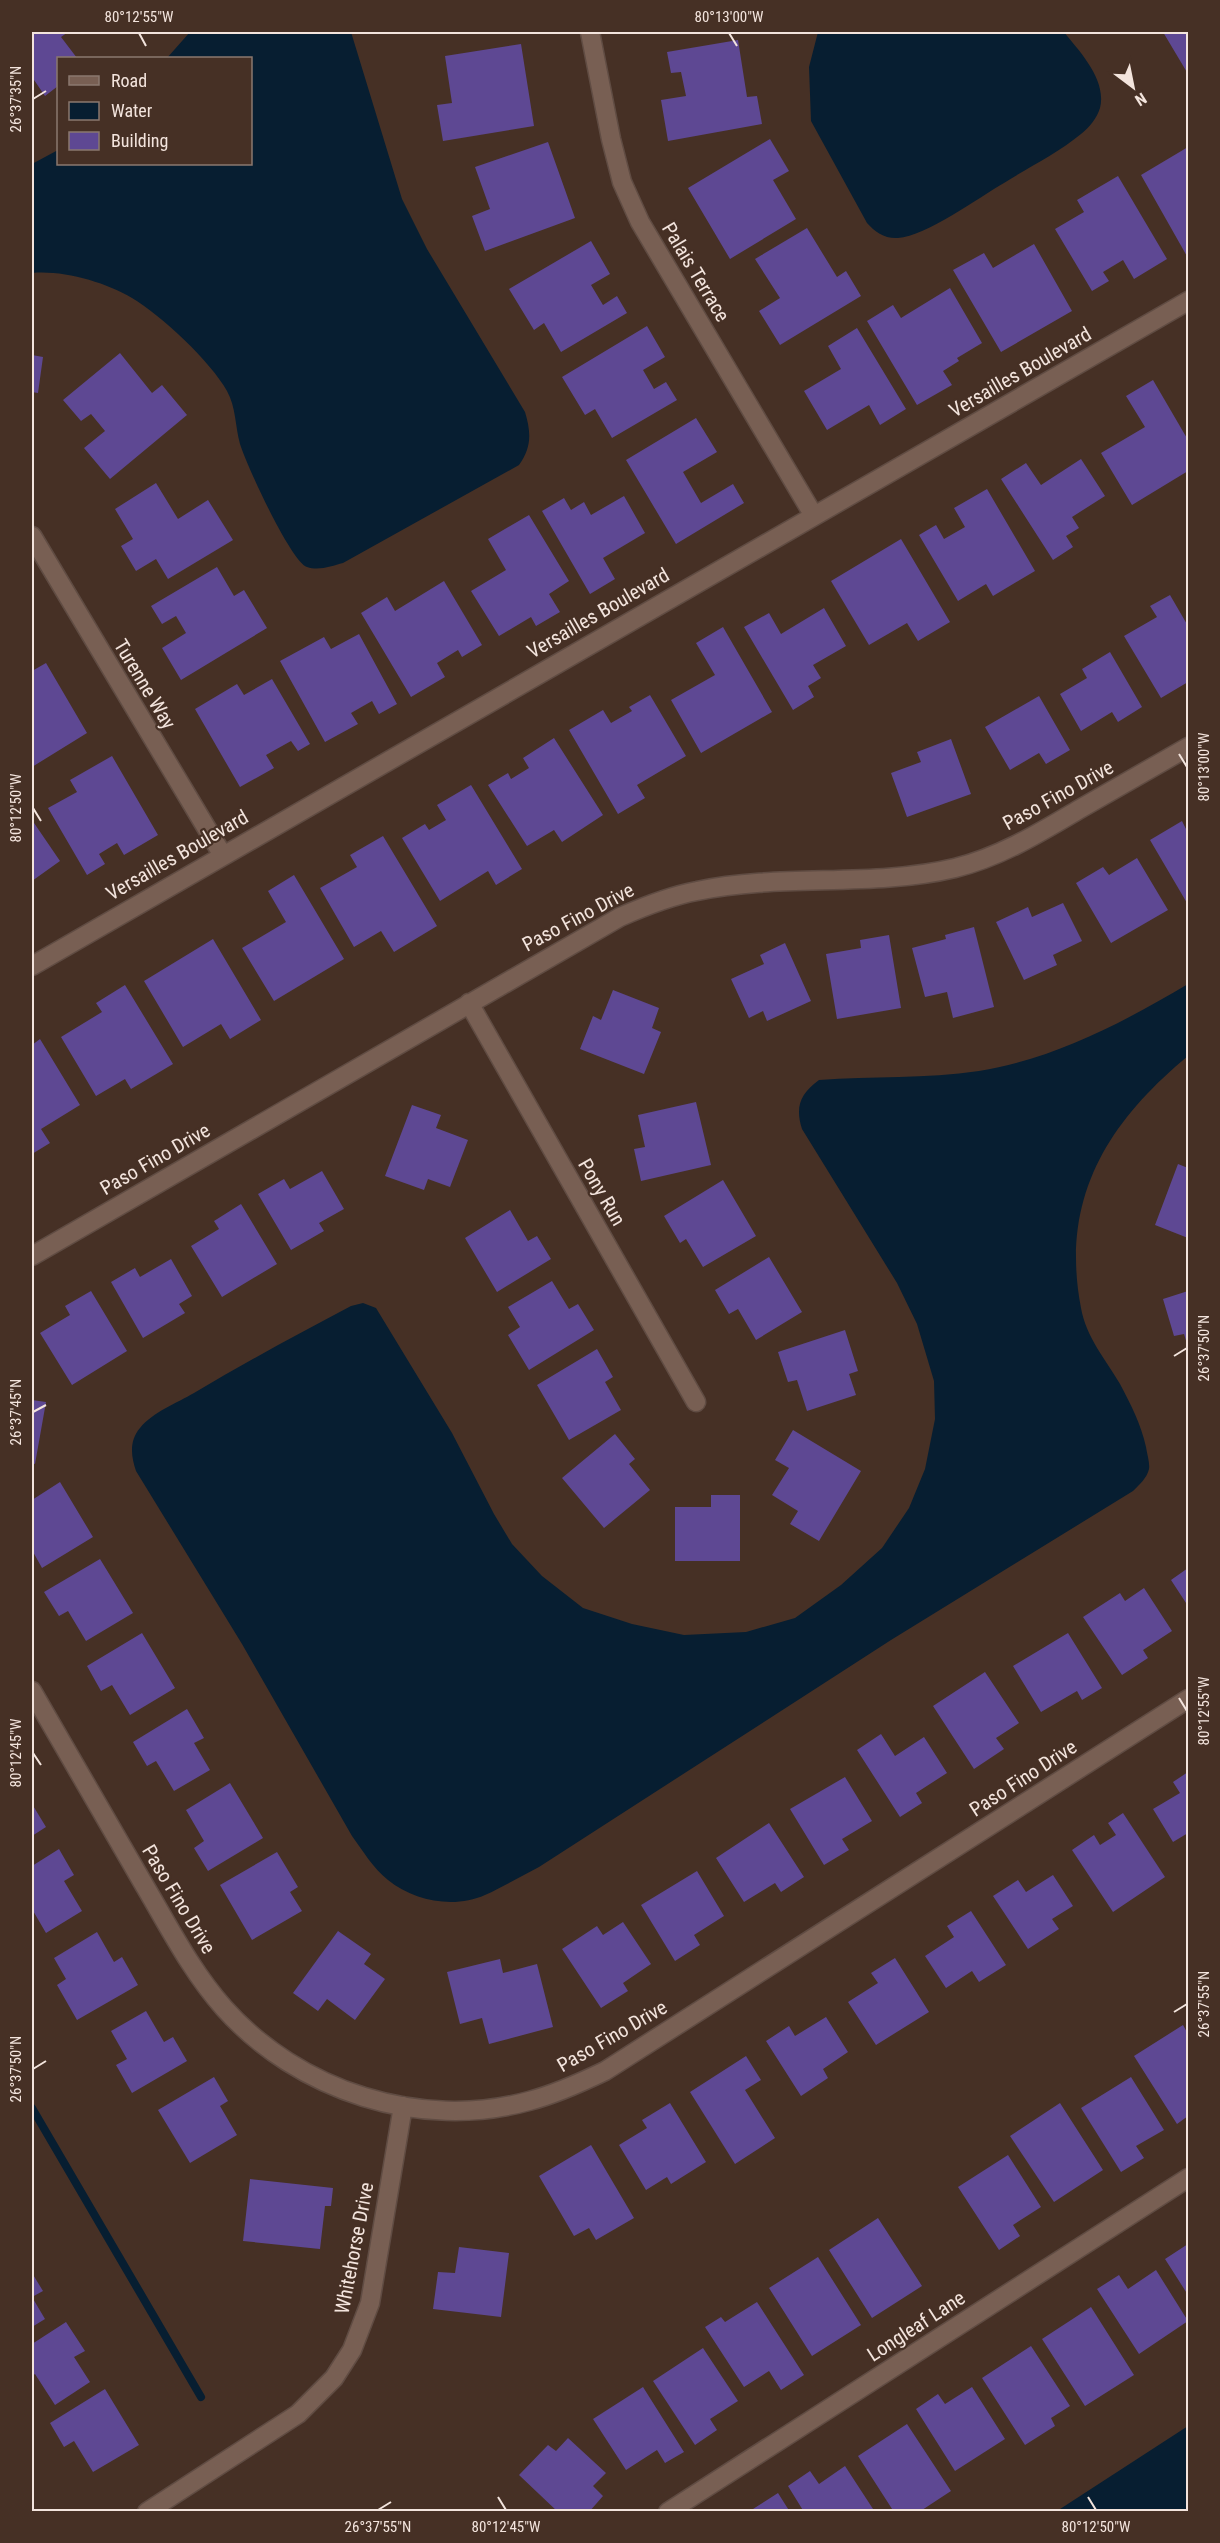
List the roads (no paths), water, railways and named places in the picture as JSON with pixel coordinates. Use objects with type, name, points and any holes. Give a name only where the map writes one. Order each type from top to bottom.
[{"type":"street","name":"Palais Terrace","points":[[590,32],[619,171],[640,222],[814,516]]},
{"type":"street","name":"Versailles Boulevard","points":[[32,966],[222,854],[1188,302]]},
{"type":"street","name":"Turenne Way","points":[[32,536],[222,854]]},
{"type":"street","name":"Paso Fino Drive","points":[[32,1256],[620,917],[658,901],[699,890],[740,885],[916,875],[957,867],[997,854],[1034,836],[1188,747]]},
{"type":"street","name":"Pony Run","points":[[469,1003],[696,1402]]},
{"type":"street","name":"Paso Fino Drive","points":[[32,1691],[187,1957],[224,2008],[254,2037],[287,2062],[315,2077],[363,2097],[403,2106],[445,2110],[486,2109],[528,2102],[567,2089],[605,2071],[1188,1699]]},
{"type":"street","name":"Whitehorse Drive","points":[[147,2511],[298,2414],[334,2378],[352,2350],[370,2303],[403,2106]]},
{"type":"street","name":"Longleaf Lane","points":[[668,2511],[1188,2178]]},
{"type":"water","points":[[190,32],[351,32],[402,199],[427,249],[525,412],[529,433],[528,446],[519,465],[343,563],[321,568],[307,567],[300,561],[280,531],[244,455],[227,391],[198,353],[157,316],[121,292],[70,275],[32,273],[32,164],[57,151],[57,165],[252,165],[252,57],[168,57]]},
{"type":"water","points":[[818,32],[1064,32],[1084,57],[1096,77],[1100,87],[1100,108],[1087,129],[1072,141],[937,224],[910,236],[898,238],[885,236],[867,223],[811,121],[809,67]]},
{"type":"water","points":[[1188,984],[1188,1056],[1134,1108],[1113,1136],[1096,1166],[1084,1198],[1077,1232],[1076,1269],[1081,1308],[1087,1329],[1124,1392],[1146,1447],[1149,1469],[1140,1484],[1133,1491],[891,1640],[539,1867],[499,1889],[460,1902],[435,1901],[410,1893],[388,1880],[368,1859],[352,1836],[242,1644],[136,1471],[132,1449],[134,1438],[145,1422],[253,1359],[351,1306],[363,1303],[376,1308],[452,1433],[512,1544],[542,1576],[583,1608],[632,1624],[684,1635],[746,1632],[795,1618],[841,1585],[882,1548],[909,1508],[925,1469],[935,1419],[934,1381],[917,1324],[897,1283],[802,1129],[799,1108],[803,1096],[819,1080],[959,1074],[1034,1058],[1114,1025]]},
{"type":"water","points":[[1188,2426],[1188,2511],[1057,2511]]},
{"type":"waterway","points":[[32,2108],[201,2397]]}]
